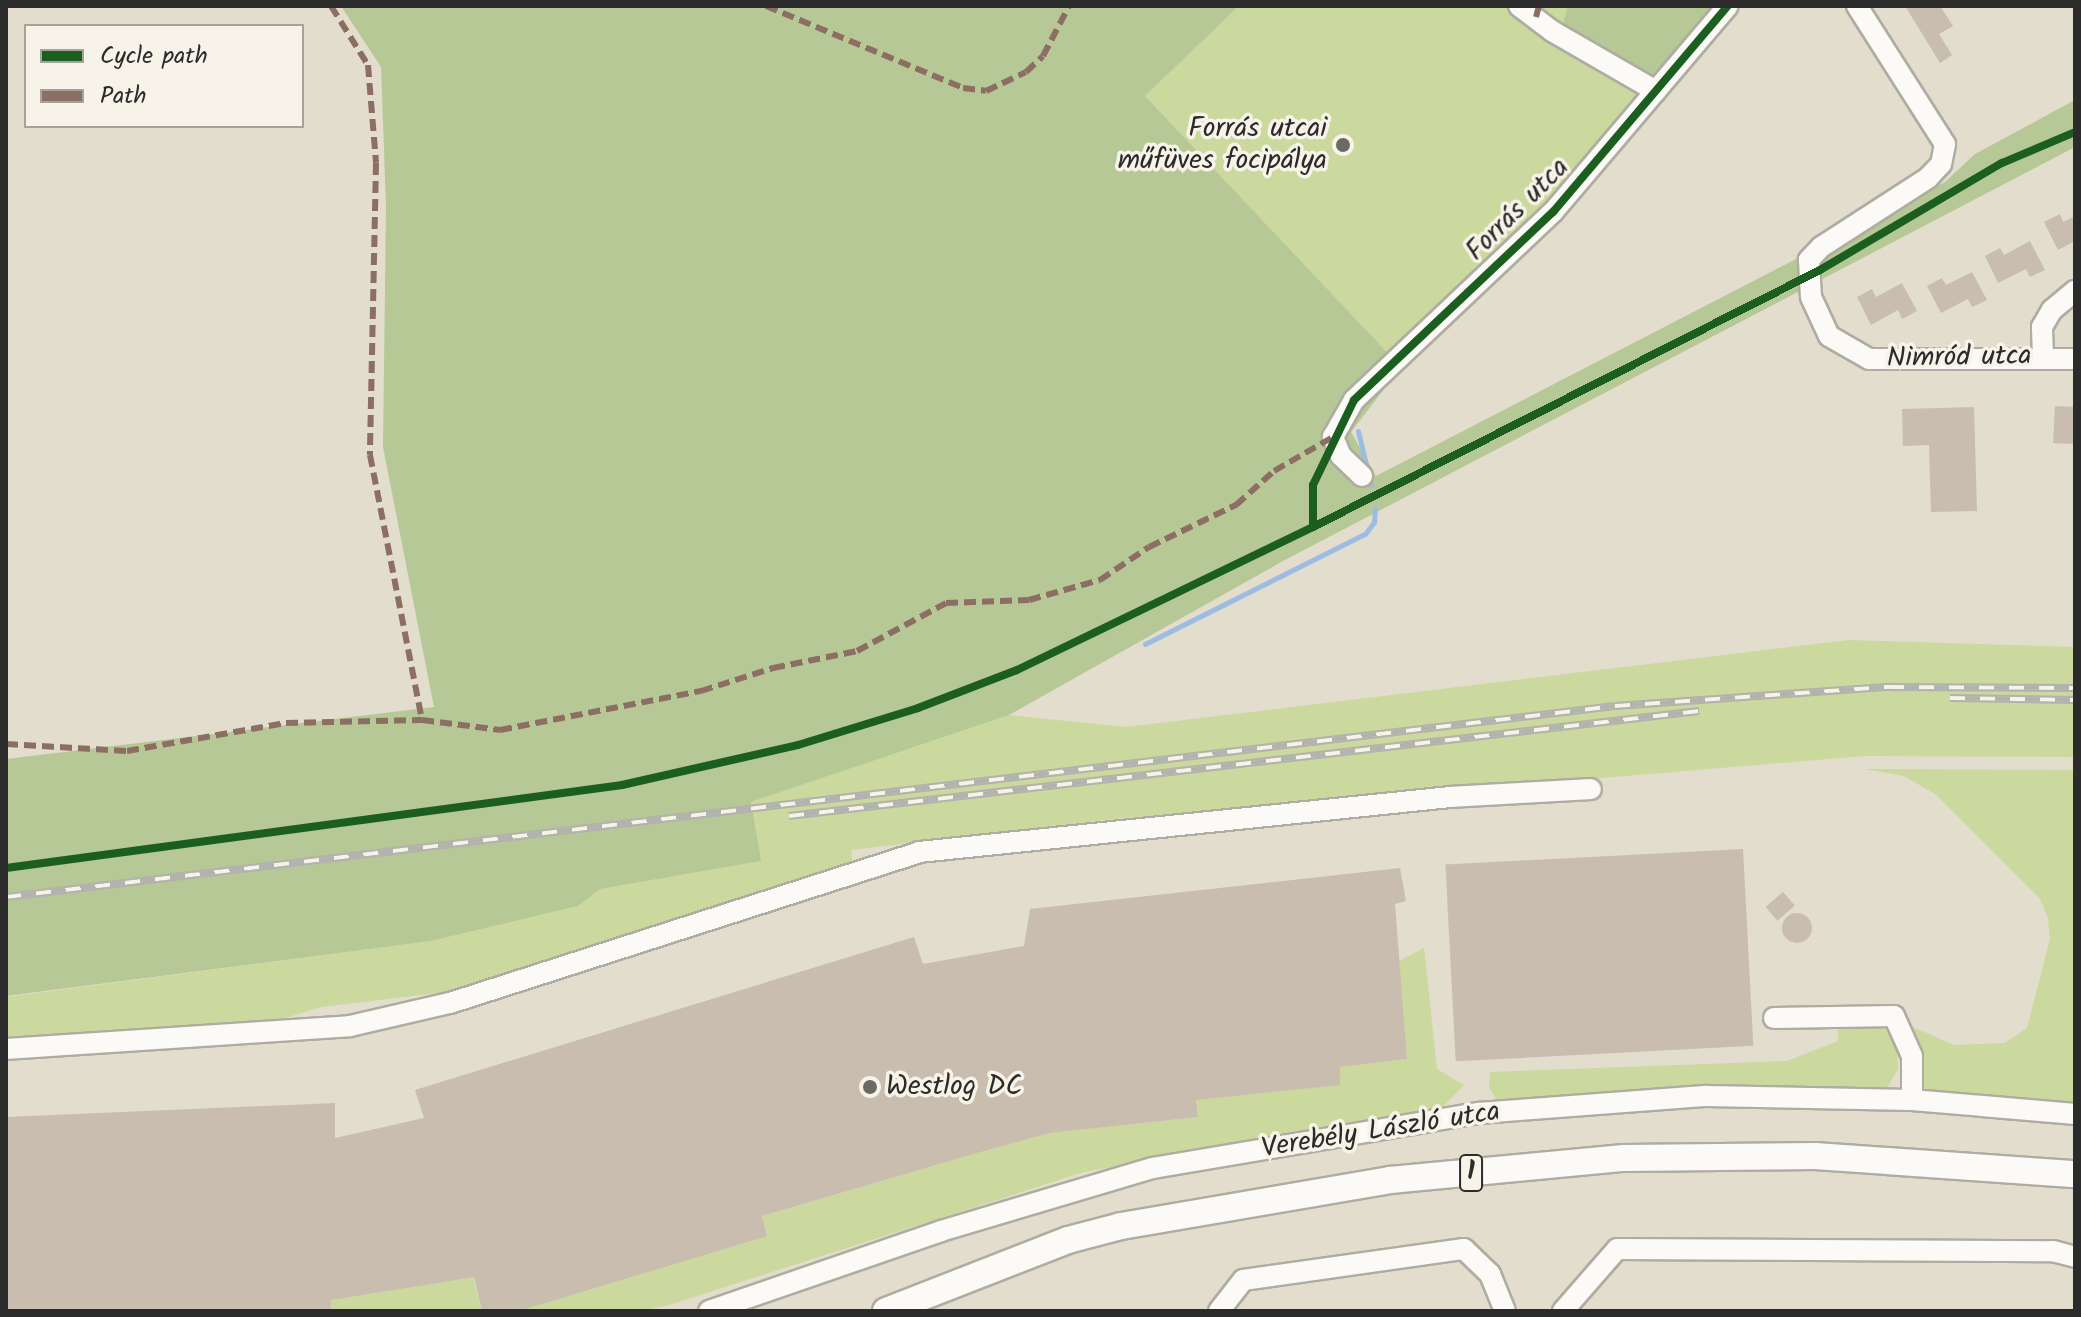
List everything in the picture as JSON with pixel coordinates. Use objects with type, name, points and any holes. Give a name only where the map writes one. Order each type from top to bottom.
[{"type":"main road","name":"1","points":[[886,1311],[1040,1250],[1121,1226],[1390,1180],[1624,1158],[1815,1156],[2075,1174]]},
{"type":"street","points":[[1519,6],[1656,91]]},
{"type":"street","name":"Forrás utca","points":[[1362,476],[1341,456],[1333,437],[1354,400],[1380,372],[1553,212],[1728,6]]},
{"type":"street","name":"Nimród utca","points":[[1857,6],[1945,144],[1941,164],[1928,178],[1821,247],[1809,260],[1807,277],[1829,336],[1869,359],[2075,359]]},
{"type":"street","points":[[2043,357],[2042,327],[2052,310],[2075,291]]},
{"type":"street","points":[[6,1049],[350,1026],[450,1003],[919,852],[1450,797],[1591,789]]},
{"type":"street","points":[[1774,1018],[1894,1016],[1912,1056],[1912,1100]]},
{"type":"street","name":"Verebély László utca","points":[[709,1311],[941,1231],[1153,1168],[1479,1113],[1707,1096],[1912,1100],[2075,1114]]},
{"type":"street","points":[[1219,1311],[1243,1280],[1464,1249],[1490,1274],[1505,1311]]},
{"type":"street","points":[[1563,1311],[1617,1249],[2053,1251],[2075,1257]]},
{"type":"green space","points":[[341,6],[1239,6],[1145,96],[1401,367],[1351,432],[1376,476],[1945,182],[1975,154],[2075,100],[2075,147],[1283,561],[1009,715],[751,802],[761,861],[600,889],[578,906],[431,941],[6,996],[6,759],[434,707],[383,447],[386,206],[381,67]]},
{"type":"green space","points":[[1239,6],[1728,6],[1401,367],[1145,96]]},
{"type":"green space","points":[[1568,6],[1723,6],[1664,96],[1557,45]]},
{"type":"green space","points":[[1849,640],[2075,647],[2075,757],[1864,756],[1113,819],[851,850],[853,871],[462,990],[321,1007],[263,1025],[6,1037],[6,997],[431,941],[578,906],[600,889],[760,861],[751,802],[1009,715],[1126,727]]},
{"type":"green space","points":[[1864,769],[2075,770],[2075,1118],[1937,1103],[1924,1087],[1924,1055],[1913,1027],[1954,1045],[2005,1043],[2027,1028],[2050,939],[2048,918],[2040,899],[1935,794],[1904,776]]},
{"type":"green space","points":[[1424,948],[1437,1069],[1464,1085],[1430,1120],[1326,1128],[1084,1172],[666,1306],[638,1311],[519,1311],[767,1235],[762,1216],[970,1155],[1050,1133],[1198,1117],[1196,1100],[1338,1077],[1340,1067],[1407,1059],[1399,961]]},
{"type":"green space","points":[[1886,1024],[1897,1049],[1898,1069],[1882,1096],[1499,1103],[1489,1088],[1490,1072],[1787,1061],[1838,1041],[1838,1026]]},
{"type":"green space","points":[[471,1270],[482,1311],[331,1311],[331,1300]]},
{"type":"building","points":[[1905,6],[1940,6],[1953,26],[1939,34],[1952,55],[1940,63]]},
{"type":"building","points":[[2060,214],[2063,222],[2075,216],[2075,241],[2058,250],[2044,222]]},
{"type":"building","points":[[2030,241],[2045,270],[2030,277],[2026,269],[1998,283],[1985,256],[2000,248],[2004,255]]},
{"type":"building","points":[[1972,272],[1987,300],[1972,307],[1968,299],[1941,313],[1927,286],[1942,278],[1946,285]]},
{"type":"building","points":[[1902,283],[1917,311],[1902,319],[1898,310],[1871,325],[1857,297],[1872,289],[1876,297]]},
{"type":"building","points":[[2055,406],[2075,407],[2073,444],[2053,443]]},
{"type":"building","points":[[1974,407],[1977,511],[1931,512],[1929,445],[1903,446],[1902,409]]},
{"type":"building","points":[[1743,849],[1753,1046],[1456,1061],[1445,865]]},
{"type":"building","name":"Westlog DC","points":[[1400,868],[1406,901],[1395,904],[1407,1059],[1340,1067],[1340,1085],[1196,1100],[1198,1117],[1050,1133],[970,1155],[762,1216],[767,1236],[519,1311],[482,1311],[474,1277],[331,1300],[331,1311],[6,1311],[6,1117],[335,1103],[335,1138],[424,1118],[415,1090],[914,937],[923,964],[1024,946],[1030,909]]},
{"type":"building","points":[[1783,892],[1795,906],[1777,921],[1766,907]]},
{"type":"building","points":[[1797,913],[1808,917],[1812,928],[1808,939],[1797,943],[1786,939],[1782,928],[1786,917]]},
{"type":"waterway","points":[[1358,431],[1371,485]]},
{"type":"waterway","points":[[1145,644],[1365,534],[1374,522],[1375,508]]},
{"type":"railway","points":[[6,897],[1615,706],[1889,687],[2075,688]]},
{"type":"railway","points":[[1950,698],[2075,700]]},
{"type":"railway","points":[[789,816],[1699,711]]},
{"type":"marked path","points":[[331,6],[368,65],[376,163],[370,455],[422,720]]},
{"type":"marked path","points":[[766,6],[963,88],[986,91],[1026,72],[1043,56],[1069,6]]},
{"type":"marked path","points":[[1536,17],[1539,6]]},
{"type":"marked path","points":[[6,744],[127,751],[286,723],[422,720],[500,730],[701,691],[773,668],[857,651],[946,603],[1029,600],[1100,580],[1149,547],[1236,505],[1274,471],[1333,437]]},
{"type":"cycle path","points":[[1313,527],[1313,485],[1354,400],[1553,212],[1728,6]]},
{"type":"cycle path","points":[[6,868],[622,785],[798,745],[918,708],[1017,670],[1313,527],[1820,270],[2002,163],[2075,132]]},
{"type":"place","name":"Forrás utcai műfüves focipálya","points":[[1343,145]]},
{"type":"place","name":"Westlog DC","points":[[870,1087]]}]
